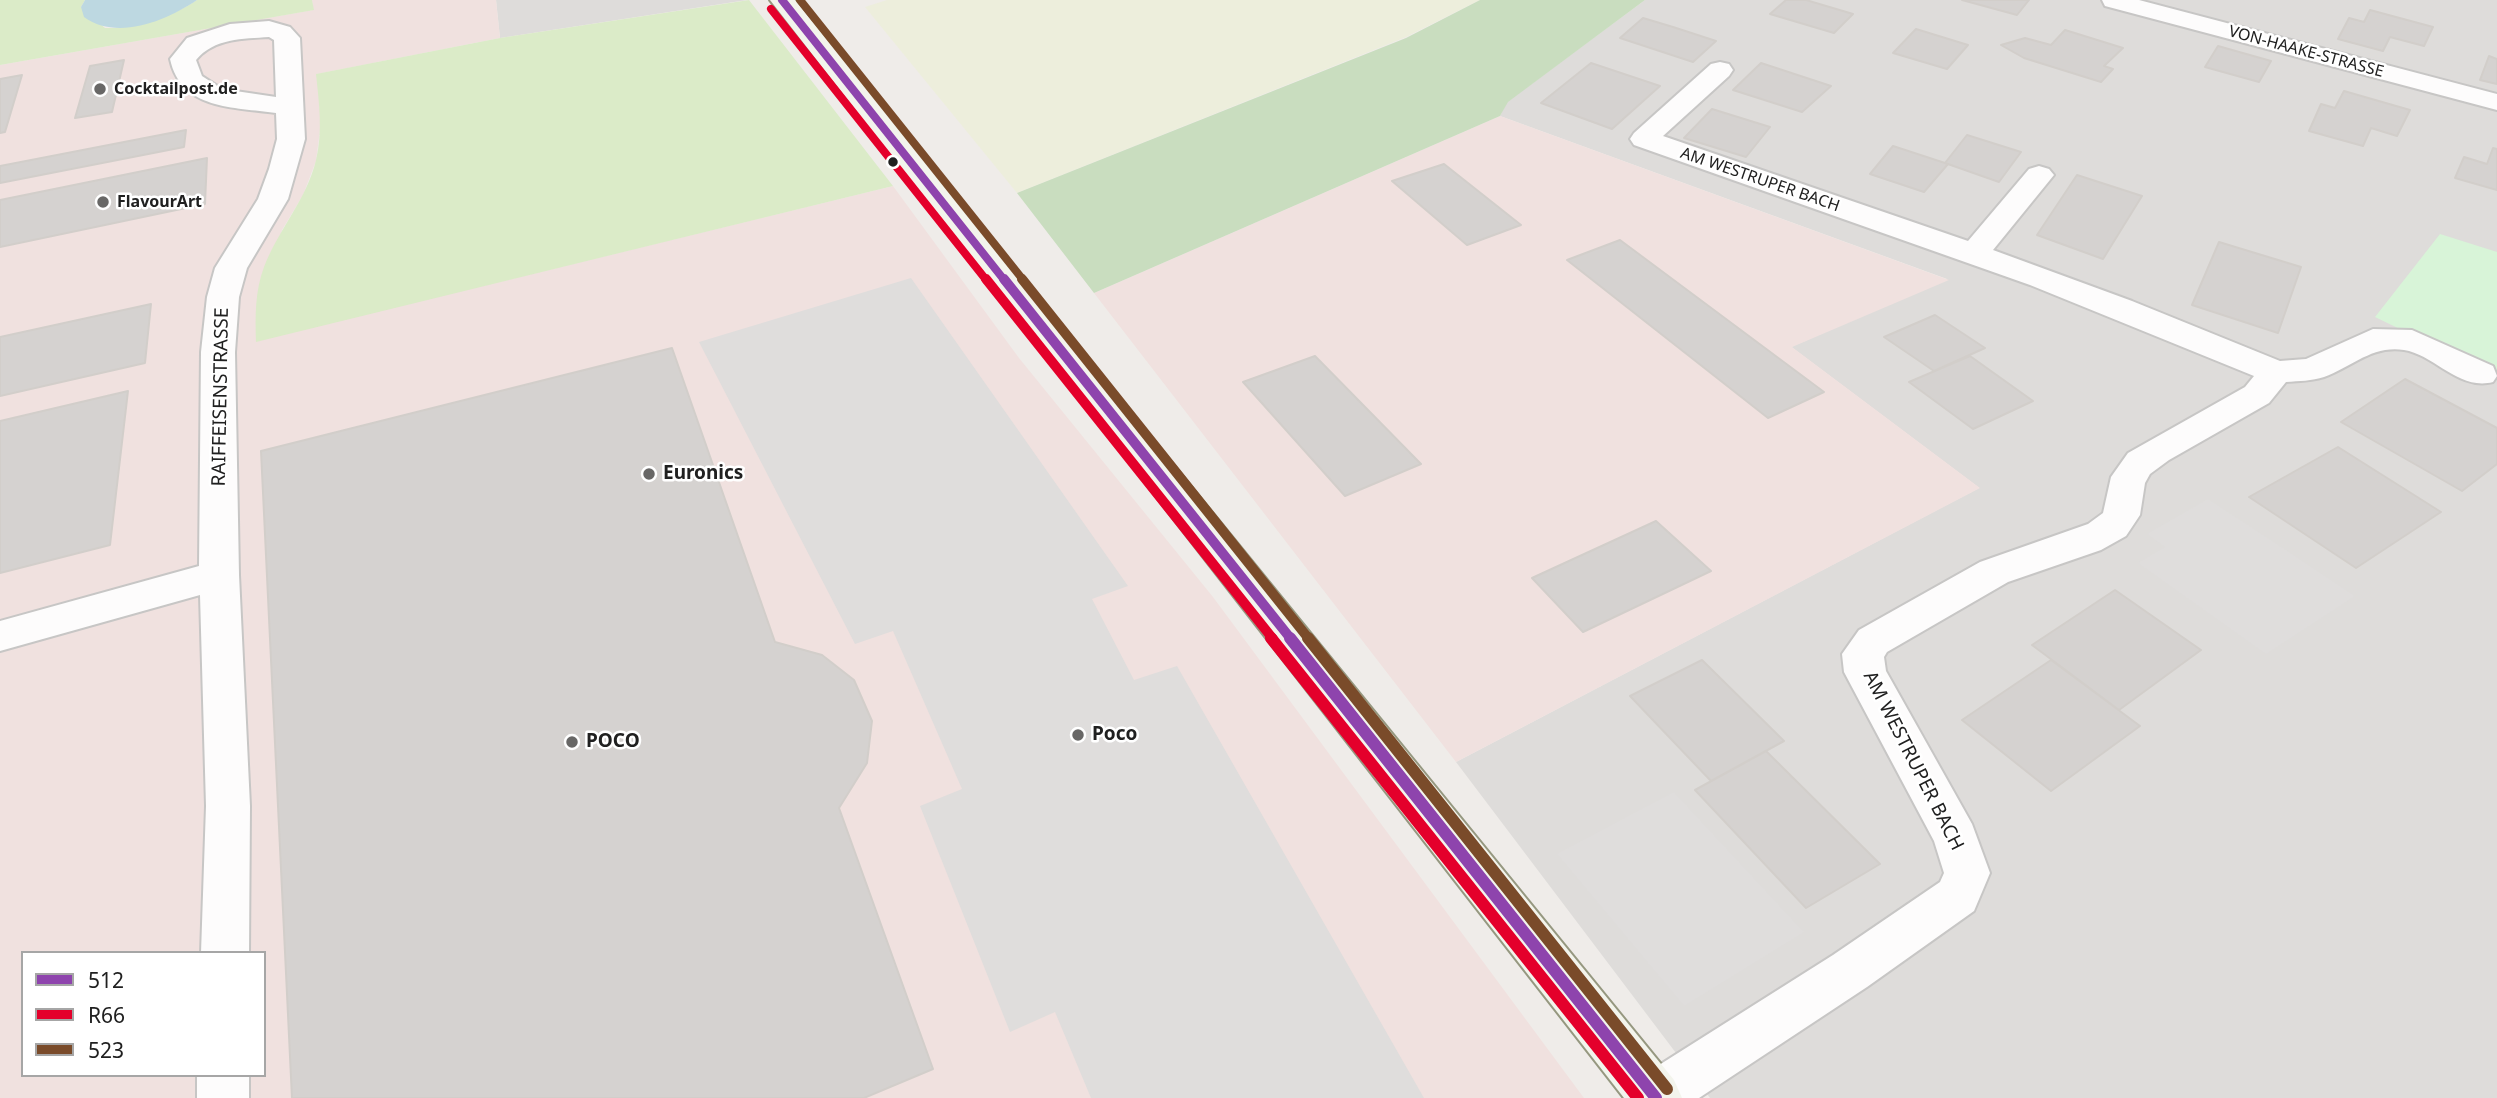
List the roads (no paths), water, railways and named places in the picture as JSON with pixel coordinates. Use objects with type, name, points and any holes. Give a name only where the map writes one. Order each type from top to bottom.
[{"type":"street","points":[[782,0],[1655,1098]]},
{"type":"street","name":"VON-HAAKE-STRASSE","points":[[2114,1],[2497,102]]},
{"type":"street","name":"AM WESTRUPER BACH","points":[[1720,70],[1644,139],[1973,255],[2213,344],[2276,372],[2313,369],[2373,339],[2412,340],[2481,374]]},
{"type":"street","name":"RAIFFEISENSTRASSE","points":[[225,951],[228,806],[219,575],[218,352],[223,297],[231,268],[273,199],[284,169],[291,139],[290,108]]},
{"type":"street","points":[[1973,255],[2039,175]]},
{"type":"street","name":"AM WESTRUPER BACH","points":[[1655,1098],[1850,971],[1956,896],[1967,873],[1956,838],[1865,672],[1863,654],[1873,641],[1994,572],[2029,557],[2098,536],[2107,530],[2115,524],[2124,510],[2129,477],[2140,462],[2155,451],[2257,396],[2276,372]]},
{"type":"street","points":[[0,636],[219,575]]},
{"type":"street","points":[[223,1077],[223,1098]]},
{"type":"water","points":[[85,0],[197,0],[156,21],[126,28],[97,24],[84,17],[81,7]]},
{"type":"place","name":"Cocktailpost.de","points":[[100,89]]},
{"type":"place","name":"FlavourArt","points":[[103,202]]},
{"type":"place","name":"Euronics","points":[[649,474]]},
{"type":"place","name":"Poco","points":[[1078,735]]},
{"type":"place","name":"POCO","points":[[572,742]]}]
